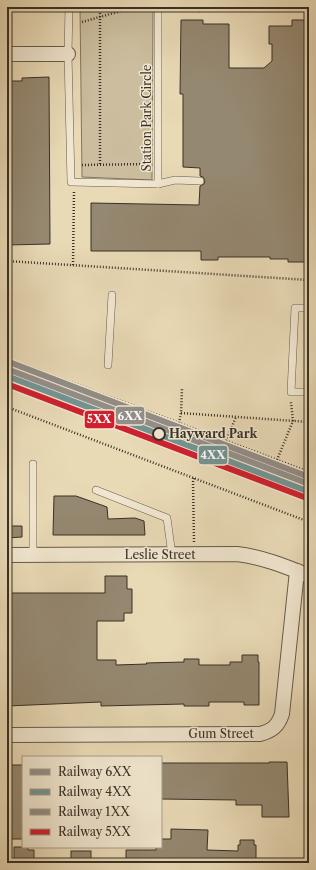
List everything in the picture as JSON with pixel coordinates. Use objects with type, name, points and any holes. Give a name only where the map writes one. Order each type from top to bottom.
[{"type":"street","points":[[7,54],[68,54]]},
{"type":"street","name":"Leslie Street","points":[[7,555],[237,554],[265,559],[303,573]]},
{"type":"street","name":"Gum Street","points":[[7,735],[260,734],[269,732],[275,728],[282,714],[303,573]]},
{"type":"lane","points":[[69,7],[68,54],[71,182],[74,182]]},
{"type":"lane","name":"Station Park Circle","points":[[74,182],[158,184],[158,7]]},
{"type":"lane","points":[[158,184],[174,180],[200,181]]},
{"type":"lane","points":[[108,365],[112,295]]},
{"type":"lane","points":[[309,308],[295,308],[291,392],[309,392]]},
{"type":"lane","points":[[33,464],[33,555]]},
{"type":"lane","points":[[96,490],[167,518],[172,555]]},
{"type":"path","points":[[100,7],[100,165]]},
{"type":"path","points":[[82,22],[135,7]]},
{"type":"path","points":[[194,7],[199,11],[231,7]]},
{"type":"path","points":[[81,165],[148,165],[148,157]]},
{"type":"path","points":[[73,265],[74,182]]},
{"type":"path","points":[[7,261],[309,280]]},
{"type":"path","points":[[7,358],[309,472]]},
{"type":"path","points":[[178,423],[181,413],[182,388]]},
{"type":"path","points":[[277,460],[292,421],[291,392]]},
{"type":"path","points":[[7,408],[309,522]]},
{"type":"path","points":[[181,413],[309,422]]},
{"type":"path","points":[[226,441],[236,417]]},
{"type":"path","points":[[194,478],[194,555]]},
{"type":"shaded area","points":[[80,7],[153,7],[152,180],[82,177]]},
{"type":"building","points":[[181,20],[203,20],[203,24],[229,24],[229,68],[264,68],[272,61],[272,44],[269,44],[269,26],[292,26],[292,20],[309,20],[309,262],[288,262],[288,259],[270,259],[270,257],[218,257],[218,260],[201,260],[201,251],[91,251],[91,203],[199,205],[200,186],[204,184],[205,181],[203,177],[200,176],[200,168],[183,167],[183,94],[180,94]]},
{"type":"building","points":[[49,77],[50,244],[7,245],[7,81],[22,81],[22,78]]},
{"type":"building","points":[[54,496],[76,496],[107,507],[108,519],[135,518],[144,521],[145,535],[53,535]]},
{"type":"building","points":[[7,526],[22,526],[22,537],[7,538]]},
{"type":"building","points":[[105,576],[127,576],[127,589],[132,589],[132,613],[124,613],[124,621],[97,621],[97,660],[116,660],[116,665],[184,662],[184,659],[199,659],[199,665],[230,665],[230,662],[242,662],[242,655],[258,655],[259,705],[244,705],[244,702],[209,702],[209,706],[184,706],[184,704],[101,706],[101,702],[7,706],[7,593],[105,593]]},
{"type":"building","points":[[287,762],[289,817],[262,817],[262,805],[236,805],[236,800],[162,799],[162,763]]},
{"type":"building","points":[[7,765],[22,765],[22,839],[7,839]]},
{"type":"building","points":[[171,829],[208,830],[207,850],[238,851],[240,840],[254,840],[254,845],[256,845],[256,863],[126,863],[126,850],[156,850],[156,848],[162,848],[162,839],[171,839]]},
{"type":"building","points":[[14,847],[34,850],[34,863],[14,863]]},
{"type":"building","points":[[71,851],[91,851],[91,863],[71,863]]},
{"type":"rail line","name":"1XX","points":[[9,362],[309,477]]},
{"type":"rail line","name":"6XX","points":[[7,369],[309,484]]},
{"type":"rail line","name":"4XX","points":[[7,376],[307,491]]},
{"type":"rail line","name":"5XX","points":[[7,384],[304,497]]},
{"type":"place","name":"Hayward Park","points":[[159,434]]}]
